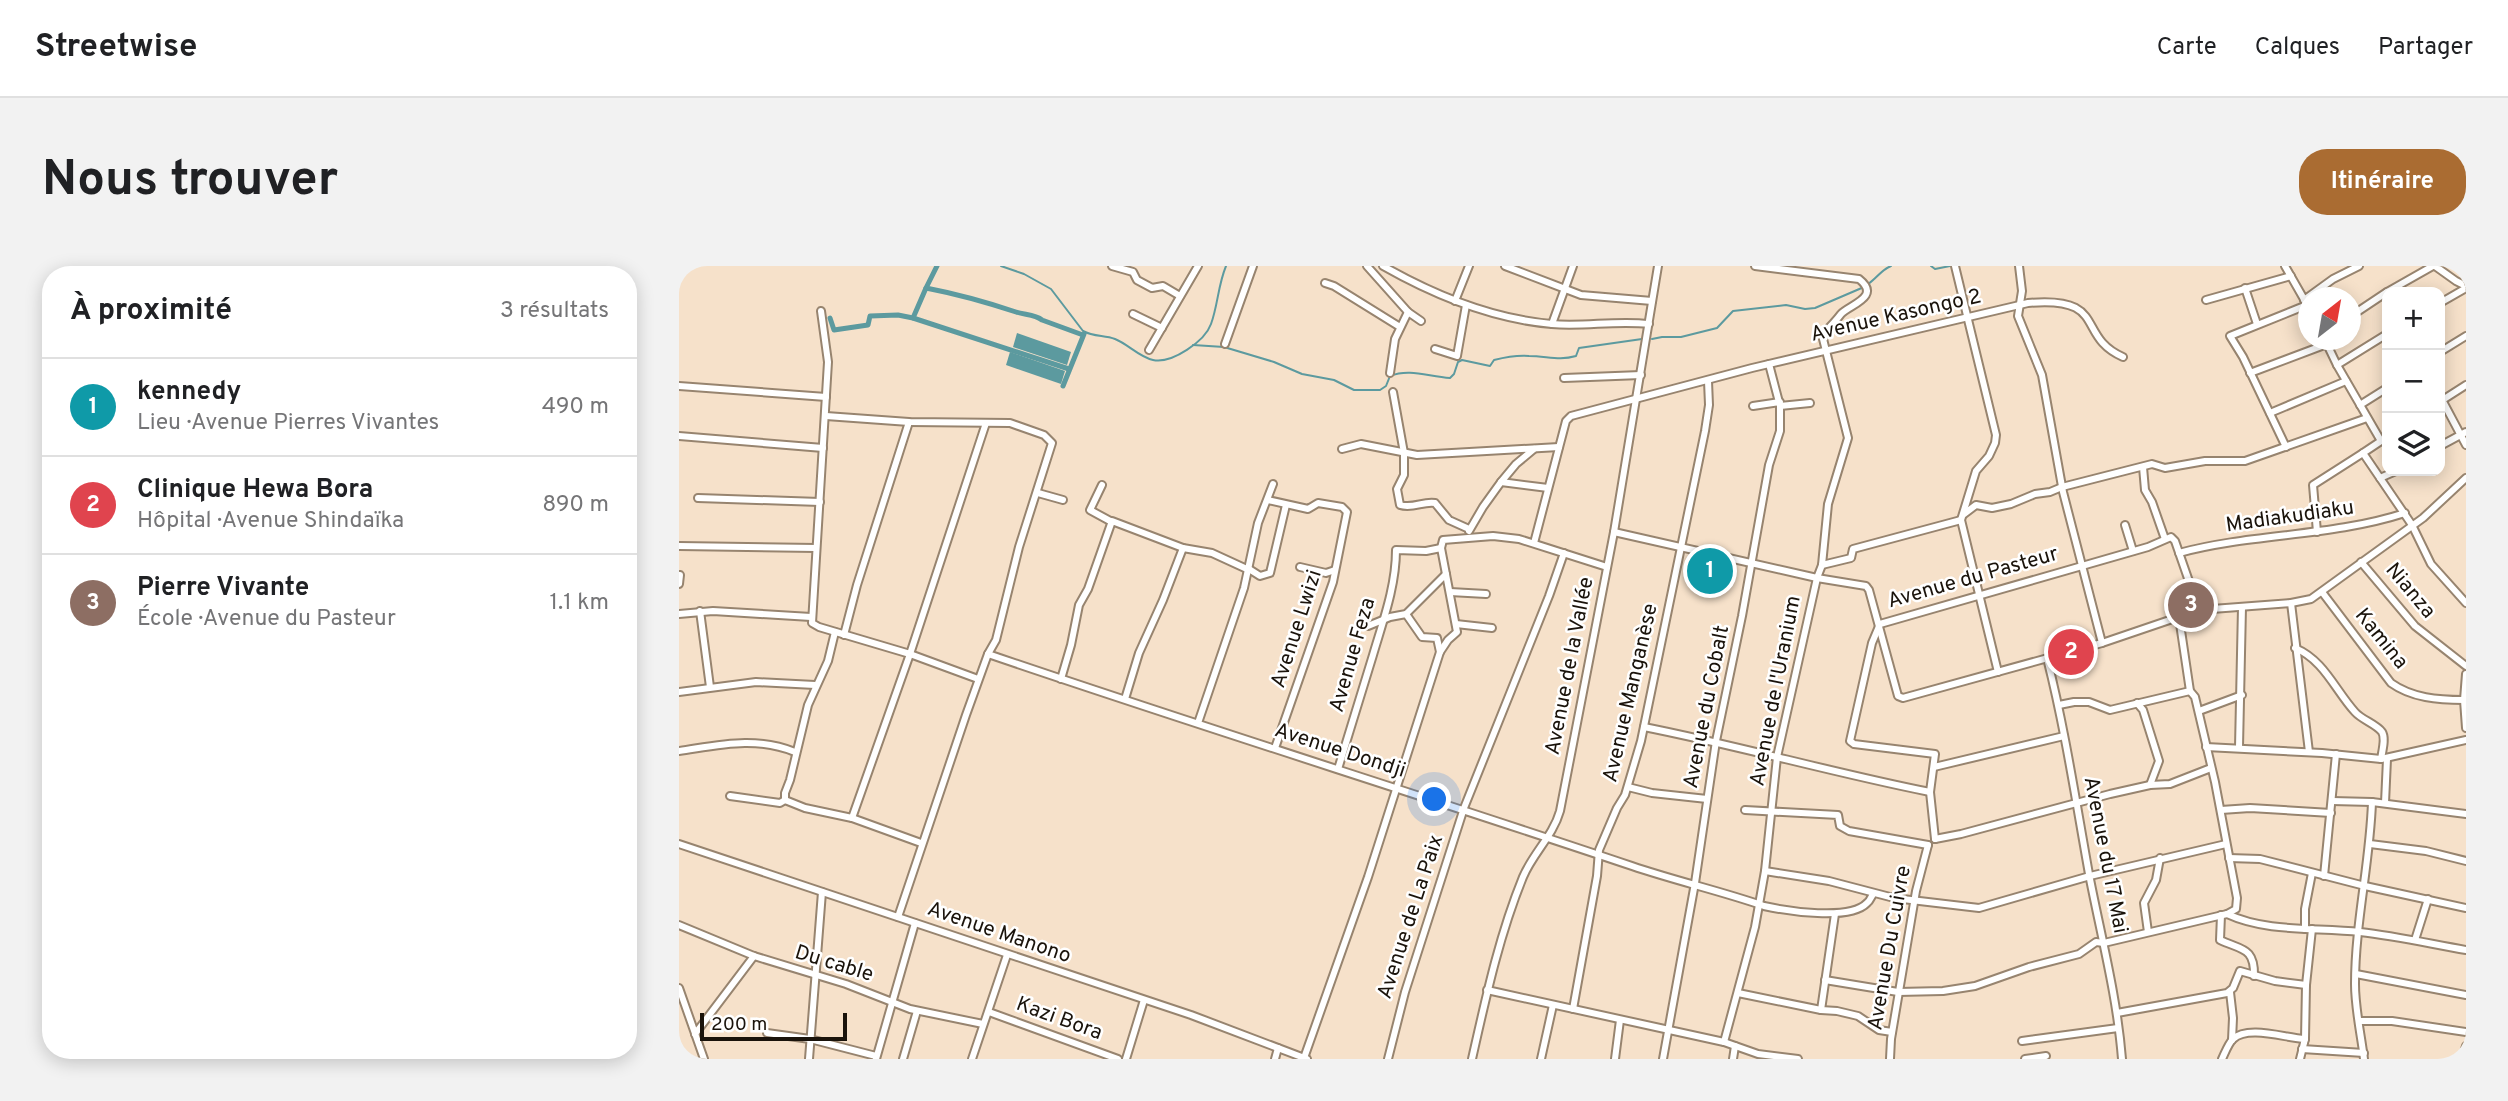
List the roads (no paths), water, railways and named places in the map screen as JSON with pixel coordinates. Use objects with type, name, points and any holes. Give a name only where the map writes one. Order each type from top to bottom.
[{"type":"street","points":[[1112,266],[1133,272],[1137,280],[1152,288],[1163,286],[1181,296]]},
{"type":"street","points":[[1149,350],[1198,266]]},
{"type":"street","points":[[1225,344],[1252,266]]},
{"type":"street","points":[[1367,266],[1408,312],[1421,321]]},
{"type":"street","points":[[1383,266],[1465,305],[1552,324],[1620,321],[1649,324]]},
{"type":"street","points":[[1455,301],[1469,266]]},
{"type":"street","points":[[1505,266],[1564,290],[1588,296],[1652,301]]},
{"type":"street","points":[[1552,324],[1573,266]]},
{"type":"street","name":"Avenue de la Vallée","points":[[1472,1059],[1503,933],[1524,876],[1560,811],[1614,532],[1658,266]]},
{"type":"street","points":[[1755,266],[1863,281],[1866,290],[1862,301],[1858,306],[1845,311],[1822,335],[1826,350]]},
{"type":"street","points":[[1955,266],[1996,440],[1989,456],[1976,471],[1963,517],[1998,672]]},
{"type":"street","points":[[2019,266],[2022,288],[2019,318],[2042,375],[2062,487],[2102,643]]},
{"type":"street","points":[[2285,266],[2298,288]]},
{"type":"street","points":[[2325,287],[2333,279],[2359,266]]},
{"type":"street","points":[[2396,287],[2434,266],[2466,287],[2445,300]]},
{"type":"street","points":[[2206,300],[2291,276]]},
{"type":"street","points":[[1325,283],[1400,327]]},
{"type":"street","points":[[2245,288],[2257,324]]},
{"type":"street","points":[[2361,309],[2382,295]]},
{"type":"street","name":"Avenue Kasongo 2","points":[[1534,543],[1568,418],[1637,397],[2019,305],[2052,302],[2078,308],[2090,321],[2107,350],[2123,357]]},
{"type":"street","points":[[1435,349],[1458,355],[1465,305]]},
{"type":"street","points":[[2286,447],[2229,337],[2298,308]]},
{"type":"street","points":[[821,311],[828,357],[811,619],[816,626],[910,654],[978,679]]},
{"type":"street","points":[[1391,373],[1394,345],[1408,312]]},
{"type":"street","points":[[1133,314],[1162,328]]},
{"type":"street","points":[[2443,350],[2466,336]]},
{"type":"street","points":[[2337,365],[2382,337]]},
{"type":"street","name":"Avenue de l'Uranium","points":[[1724,1042],[1759,904],[1777,757],[1822,565],[1828,503],[1848,438],[1826,350]]},
{"type":"street","points":[[2250,373],[2306,350]]},
{"type":"street","points":[[2330,350],[2367,418],[2382,437]]},
{"type":"street","name":"Avenue du Cobalt","points":[[1663,1059],[1695,883],[1716,741],[1769,465],[1780,431],[1780,404],[1769,364]]},
{"type":"street","points":[[1564,378],[1641,375]]},
{"type":"street","name":"Avenue Manganèse","points":[[1573,1009],[1599,864],[1598,854],[1616,808],[1628,787],[1644,727],[1707,421],[1708,381]]},
{"type":"street","points":[[2270,413],[2346,381]]},
{"type":"street","points":[[2445,397],[2466,385]]},
{"type":"street","points":[[679,386],[826,397]]},
{"type":"street","points":[[2360,405],[2382,391]]},
{"type":"street","points":[[1393,392],[1404,453],[1403,475],[1397,489],[1400,505],[1412,507],[1424,502],[1435,503],[1449,520],[1469,529]]},
{"type":"street","points":[[1753,406],[1810,403]]},
{"type":"street","points":[[2445,405],[2463,433],[2466,445]]},
{"type":"street","points":[[826,416],[909,422],[1013,424],[1051,440],[1051,450],[1019,547],[996,640],[978,679],[898,917]]},
{"type":"street","points":[[1822,565],[1851,558],[1853,549],[1963,517],[1976,505],[1992,508],[2011,504],[2031,495],[2154,464],[2165,468],[2205,461],[2245,461],[2367,418]]},
{"type":"street","points":[[844,635],[857,585],[909,422]]},
{"type":"street","points":[[852,818],[910,654],[986,423]]},
{"type":"street","points":[[2445,443],[2463,433]]},
{"type":"street","points":[[679,436],[823,448]]},
{"type":"street","points":[[2317,532],[2312,485],[2382,440]]},
{"type":"street","points":[[1342,449],[1362,444],[1410,455],[1559,447]]},
{"type":"street","points":[[1470,537],[1469,529],[1501,482],[1516,464],[1535,449]]},
{"type":"street","points":[[2363,453],[2405,513],[2431,564],[2466,603]]},
{"type":"street","points":[[2143,467],[2145,490],[2165,539],[2173,538],[2199,610]]},
{"type":"street","points":[[2380,478],[2385,476]]},
{"type":"street","points":[[1614,532],[1867,587],[1880,624],[1898,695],[1905,698],[2102,643],[2199,610],[2311,599],[2433,510],[2465,479]]},
{"type":"street","points":[[1501,482],[1548,488]]},
{"type":"street","points":[[1198,723],[1249,570],[1258,523],[1273,484]]},
{"type":"street","points":[[1102,485],[1090,510],[1112,522],[1116,521],[1183,548],[1212,553],[1260,576],[1270,573],[1286,505],[1268,500]]},
{"type":"street","points":[[1038,493],[1063,500]]},
{"type":"street","points":[[698,498],[820,502]]},
{"type":"street","name":"Avenue Lwizi","points":[[1275,748],[1335,570],[1347,512],[1345,509],[1316,502],[1310,509],[1286,505]]},
{"type":"street","name":"Madiakudiaku","points":[[2179,553],[2221,543],[2370,523],[2405,513]]},
{"type":"street","points":[[1061,679],[1072,645],[1079,606],[1088,589],[1112,522]]},
{"type":"street","points":[[2125,525],[2133,551]]},
{"type":"street","points":[[1306,1058],[1368,877],[1440,652],[1449,638],[1457,632],[1441,548],[1443,540],[1493,536],[1534,543],[1607,567]]},
{"type":"street","name":"Avenue du Pasteur","points":[[1934,767],[1933,754],[1851,742],[1872,643],[1880,624],[2133,551],[2165,539]]},
{"type":"street","points":[[679,546],[816,548]]},
{"type":"street","points":[[1125,699],[1139,653],[1183,548]]},
{"type":"street","name":"Avenue Feza","points":[[1338,769],[1384,619],[1395,575],[1396,550],[1426,551],[1441,548]]},
{"type":"street","name":"Avenue de La Paix","points":[[1388,1059],[1405,992],[1464,808],[1564,553]]},
{"type":"street","name":"Nianza","points":[[2361,562],[2415,626],[2466,666]]},
{"type":"street","points":[[1300,567],[1326,573],[1335,570]]},
{"type":"street","points":[[1367,626],[1406,614],[1446,574]]},
{"type":"street","points":[[679,584],[680,575]]},
{"type":"street","points":[[1450,592],[1486,594]]},
{"type":"street","name":"Kamina","points":[[2322,592],[2392,683],[2420,696],[2464,700]]},
{"type":"street","points":[[2291,603],[2309,752]]},
{"type":"street","points":[[2239,747],[2242,607]]},
{"type":"street","points":[[679,614],[700,611],[811,619]]},
{"type":"street","points":[[700,611],[710,687]]},
{"type":"street","points":[[1406,614],[1422,637],[1437,638],[1440,652]]},
{"type":"street","points":[[1825,980],[1898,992],[1943,991],[1975,986],[2029,967],[2079,954],[2096,942],[2104,943],[2224,915],[2236,909],[2238,906],[2224,824],[2195,695],[2190,691],[2179,617]]},
{"type":"street","points":[[1456,624],[1492,628]]},
{"type":"street","points":[[785,800],[795,752],[815,685],[828,661],[835,632]]},
{"type":"street","points":[[2295,648],[2312,657],[2353,710],[2381,731],[2385,803]]},
{"type":"street","name":"Avenue Dondji","points":[[988,654],[1464,808],[1651,872],[1759,904],[1835,914],[1849,912],[1867,904],[1873,894]]},
{"type":"street","name":"Avenue du 17 Mai","points":[[2047,658],[2059,705],[2104,943],[2117,1013],[2122,1059]]},
{"type":"street","points":[[2466,674],[2466,728]]},
{"type":"street","points":[[679,692],[756,682],[815,685]]},
{"type":"street","points":[[2059,705],[2089,702],[2110,710],[2190,691]]},
{"type":"street","points":[[2199,711],[2242,695]]},
{"type":"street","points":[[2137,702],[2143,710],[2159,761],[2150,785]]},
{"type":"street","points":[[1644,727],[1716,741],[1870,780],[1930,792]]},
{"type":"street","points":[[1745,810],[1838,815],[1840,826],[1849,831],[1928,845],[1934,842],[1935,838],[1930,792],[1934,767],[2064,736]]},
{"type":"street","points":[[2206,747],[2239,747],[2384,759],[2466,740]]},
{"type":"street","points":[[679,751],[757,742],[795,752]]},
{"type":"street","points":[[2324,876],[2336,754]]},
{"type":"street","points":[[1935,838],[1961,834],[2150,785],[2169,784],[2211,768]]},
{"type":"street","points":[[1628,787],[1651,793],[1707,799]]},
{"type":"street","points":[[730,796],[777,803],[785,800],[805,808],[852,818],[921,843]]},
{"type":"street","points":[[2332,801],[2385,803],[2466,814]]},
{"type":"street","points":[[2302,1049],[2364,1056],[2355,974],[2357,931],[2370,844],[2372,802]]},
{"type":"street","points":[[2221,810],[2239,808],[2331,813]]},
{"type":"street","points":[[2224,824],[2239,808]]},
{"type":"street","name":"Avenue Manono","points":[[679,844],[1144,1000],[1306,1058]]},
{"type":"street","points":[[1765,872],[1829,881],[1873,894],[1973,909],[2160,858],[2226,844]]},
{"type":"street","points":[[2370,844],[2426,851],[2466,861]]},
{"type":"street","name":"Avenue Du Cuivre","points":[[1890,1059],[1898,992],[1914,901],[1928,845]]},
{"type":"street","points":[[2148,932],[2144,903],[2156,880],[2160,858]]},
{"type":"street","points":[[2229,858],[2255,858],[2466,908]]},
{"type":"street","points":[[2300,1059],[2305,1039],[2308,929],[2305,909],[2312,873]]},
{"type":"street","points":[[809,1059],[822,892]]},
{"type":"street","points":[[2415,940],[2428,899]]},
{"type":"street","points":[[1821,1010],[1835,914]]},
{"type":"street","points":[[2224,915],[2243,921],[2308,929],[2357,931],[2466,950]]},
{"type":"street","points":[[2224,915],[2220,940],[2239,946],[2250,955],[2255,963],[2255,976]]},
{"type":"street","points":[[767,1032],[810,1039],[876,1058],[915,923]]},
{"type":"street","name":"Du cable","points":[[679,925],[754,956],[840,982],[918,1012],[983,1024]]},
{"type":"street","points":[[972,1059],[1006,955]]},
{"type":"street","points":[[695,1034],[754,956]]},
{"type":"street","points":[[2222,1059],[2232,1041],[2230,992],[2238,972],[2306,985]]},
{"type":"street","points":[[2355,974],[2466,995]]},
{"type":"street","points":[[679,988],[704,1059]]},
{"type":"street","points":[[1487,990],[1724,1042],[1767,1056],[1796,1059]]},
{"type":"street","points":[[2117,1013],[2230,992]]},
{"type":"street","points":[[1738,993],[1858,1016],[1879,1030],[1892,1032]]},
{"type":"street","points":[[1126,1059],[1144,1000]]},
{"type":"street","points":[[679,1012],[684,1004]]},
{"type":"street","points":[[1541,1059],[1553,1005]]},
{"type":"street","points":[[903,1059],[918,1012]]},
{"type":"street","name":"Kazi Bora","points":[[989,1012],[1118,1059]]},
{"type":"street","points":[[1615,1059],[1619,1020]]},
{"type":"street","points":[[2359,1021],[2392,1021],[2466,1032]]},
{"type":"street","points":[[2022,1041],[2118,1028]]},
{"type":"street","points":[[2232,1041],[2251,1032],[2305,1039]]},
{"type":"street","points":[[2025,1059],[2047,1057],[2045,1039]]},
{"type":"street","points":[[2462,1059],[2466,1045]]},
{"type":"street","points":[[1733,1059],[1735,1046]]},
{"type":"street","points":[[1275,1059],[1278,1048]]},
{"type":"water","points":[[1017,333],[1071,352],[1067,365],[1013,347]]},
{"type":"water","points":[[1010,352],[1065,371],[1061,384],[1006,365]]},
{"type":"waterway","points":[[926,288],[937,266]]},
{"type":"waterway","points":[[1001,266],[1024,274],[1051,289],[1083,331],[1115,339],[1153,360],[1178,355],[1208,331],[1226,266]]},
{"type":"waterway","points":[[1868,284],[1891,266]]},
{"type":"waterway","points":[[1931,266],[1935,269],[1950,266]]},
{"type":"waterway","points":[[1652,339],[1681,337],[1717,328],[1733,311],[1786,305],[1815,308],[1864,287]]},
{"type":"waterway","points":[[913,318],[926,288],[1033,316],[1083,335]]},
{"type":"waterway","points":[[830,318],[834,330],[868,325],[870,316],[898,315],[913,318],[1069,369]]},
{"type":"waterway","points":[[1063,386],[1084,334]]},
{"type":"waterway","points":[[1193,345],[1224,347],[1274,362],[1302,374],[1334,380],[1354,390],[1380,390],[1386,386],[1390,376],[1397,374],[1412,373],[1450,378],[1458,362],[1462,360],[1490,366],[1494,360],[1516,356],[1570,357],[1576,356],[1579,348],[1642,339]]},
{"type":"place","name":"kennedy","points":[[1710,571]]},
{"type":"place","name":"Pierre Vivante","points":[[2191,605]]},
{"type":"place","name":"Clinique Hewa Bora","points":[[2071,652]]}]
